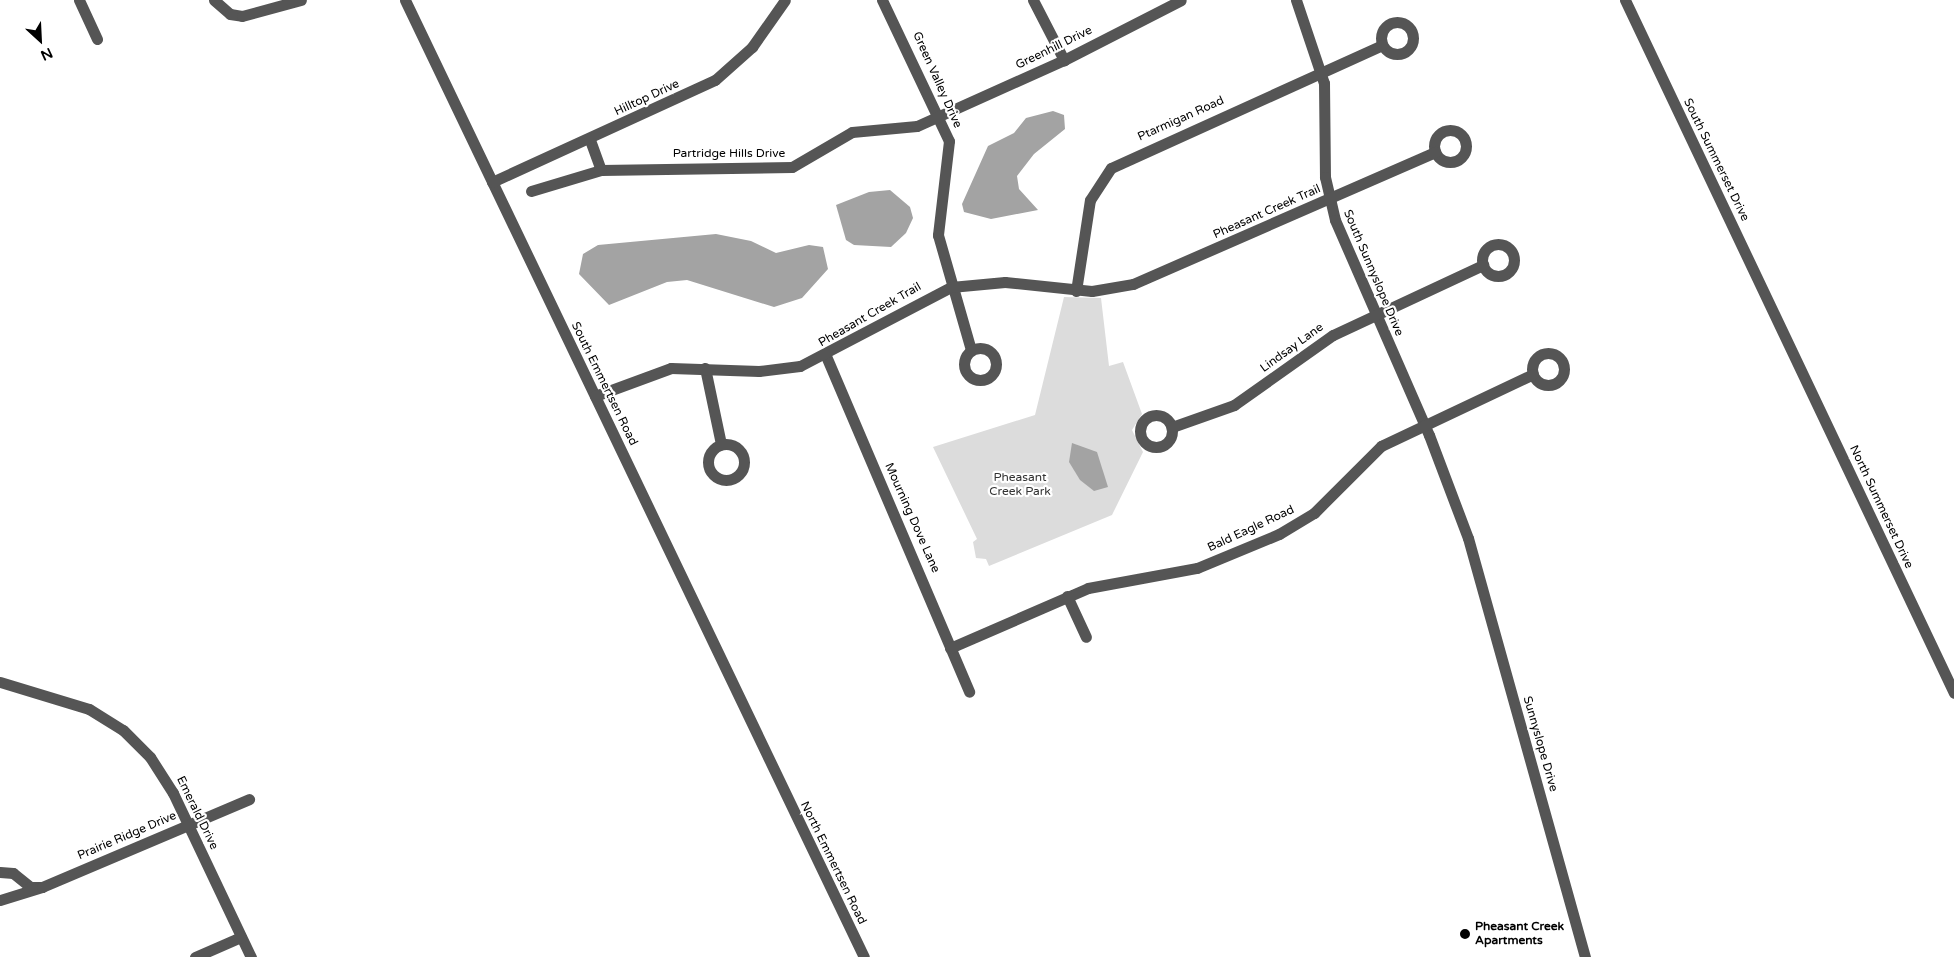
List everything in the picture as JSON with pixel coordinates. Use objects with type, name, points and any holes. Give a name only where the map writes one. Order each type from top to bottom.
[{"type":"street","points":[[79,0],[97,39]]},
{"type":"street","points":[[214,0],[230,14],[242,16],[301,0]]},
{"type":"street","name":"South Emmertsen Road","points":[[405,0],[778,781]]},
{"type":"street","name":"Hilltop Drive","points":[[492,182],[590,140],[715,80],[752,47],[784,0]]},
{"type":"street","name":"Green Valley Drive","points":[[882,0],[949,141],[937,226],[951,287],[971,350]]},
{"type":"street","points":[[1033,0],[1064,60]]},
{"type":"street","name":"Greenhill Drive","points":[[938,116],[1064,60],[1181,0]]},
{"type":"street","name":"South Sunnyslope Drive","points":[[1286,0],[1297,6],[1322,70],[1328,200],[1375,314],[1424,424],[1468,538]]},
{"type":"street","name":"South Summerset Drive","points":[[1625,0],[1783,333]]},
{"type":"street","name":"Ptarmigan Road","points":[[1076,291],[1090,200],[1111,168],[1382,44]]},
{"type":"street","name":"Partridge Hills Drive","points":[[531,191],[601,170],[777,170],[794,166],[852,132],[917,126],[938,116]]},
{"type":"street","points":[[590,140],[601,170]]},
{"type":"street","name":"Pheasant Creek Trail","points":[[595,396],[657,371],[705,368],[778,370],[826,356],[951,287],[1005,282],[1076,291],[1146,280],[1435,152]]},
{"type":"street","name":"Lindsay Lane","points":[[1172,426],[1240,402],[1316,345],[1375,314],[1483,265]]},
{"type":"street","name":"North Summerset Drive","points":[[1783,333],[1954,693]]},
{"type":"street","name":"Mourning Dove Lane","points":[[826,356],[970,692]]},
{"type":"street","points":[[705,368],[721,444]]},
{"type":"street","name":"Bald Eagle Road","points":[[950,648],[1088,588],[1197,568],[1279,534],[1314,512],[1370,454],[1424,424],[1533,374]]},
{"type":"street","name":"Sunnyslope Drive","points":[[1468,538],[1585,957]]},
{"type":"street","points":[[1067,596],[1086,638]]},
{"type":"street","name":"Emerald Drive","points":[[0,682],[75,702],[122,730],[163,775],[189,825],[251,957]]},
{"type":"street","name":"North Emmertsen Road","points":[[778,781],[864,957]]},
{"type":"street","name":"Prairie Ridge Drive","points":[[0,900],[42,887],[249,799]]},
{"type":"street","points":[[0,872],[13,873],[30,887],[42,887]]},
{"type":"street","points":[[195,957],[241,937]]},
{"type":"green space","name":"Pheasant Creek Park","points":[[1064,297],[1101,298],[1109,366],[1123,362],[1142,414],[1132,430],[1143,452],[1112,515],[989,566],[986,559],[976,558],[973,542],[977,539],[933,447],[1035,415]]},
{"type":"shaded area","points":[[1053,111],[1064,115],[1065,129],[1034,154],[1017,176],[1019,189],[1038,210],[991,219],[964,212],[962,204],[988,146],[1014,133],[1026,118]]},
{"type":"shaded area","points":[[890,190],[910,207],[913,218],[906,233],[891,247],[854,245],[846,240],[836,205],[869,192]]},
{"type":"shaded area","points":[[716,234],[751,241],[776,253],[809,245],[823,247],[828,269],[802,298],[774,307],[687,280],[667,282],[609,305],[579,274],[583,254],[598,245]]},
{"type":"shaded area","points":[[1072,443],[1097,452],[1108,487],[1094,491],[1080,480],[1069,462]]},
{"type":"place","name":"Pheasant Creek Apartments","points":[[1465,934]]}]
